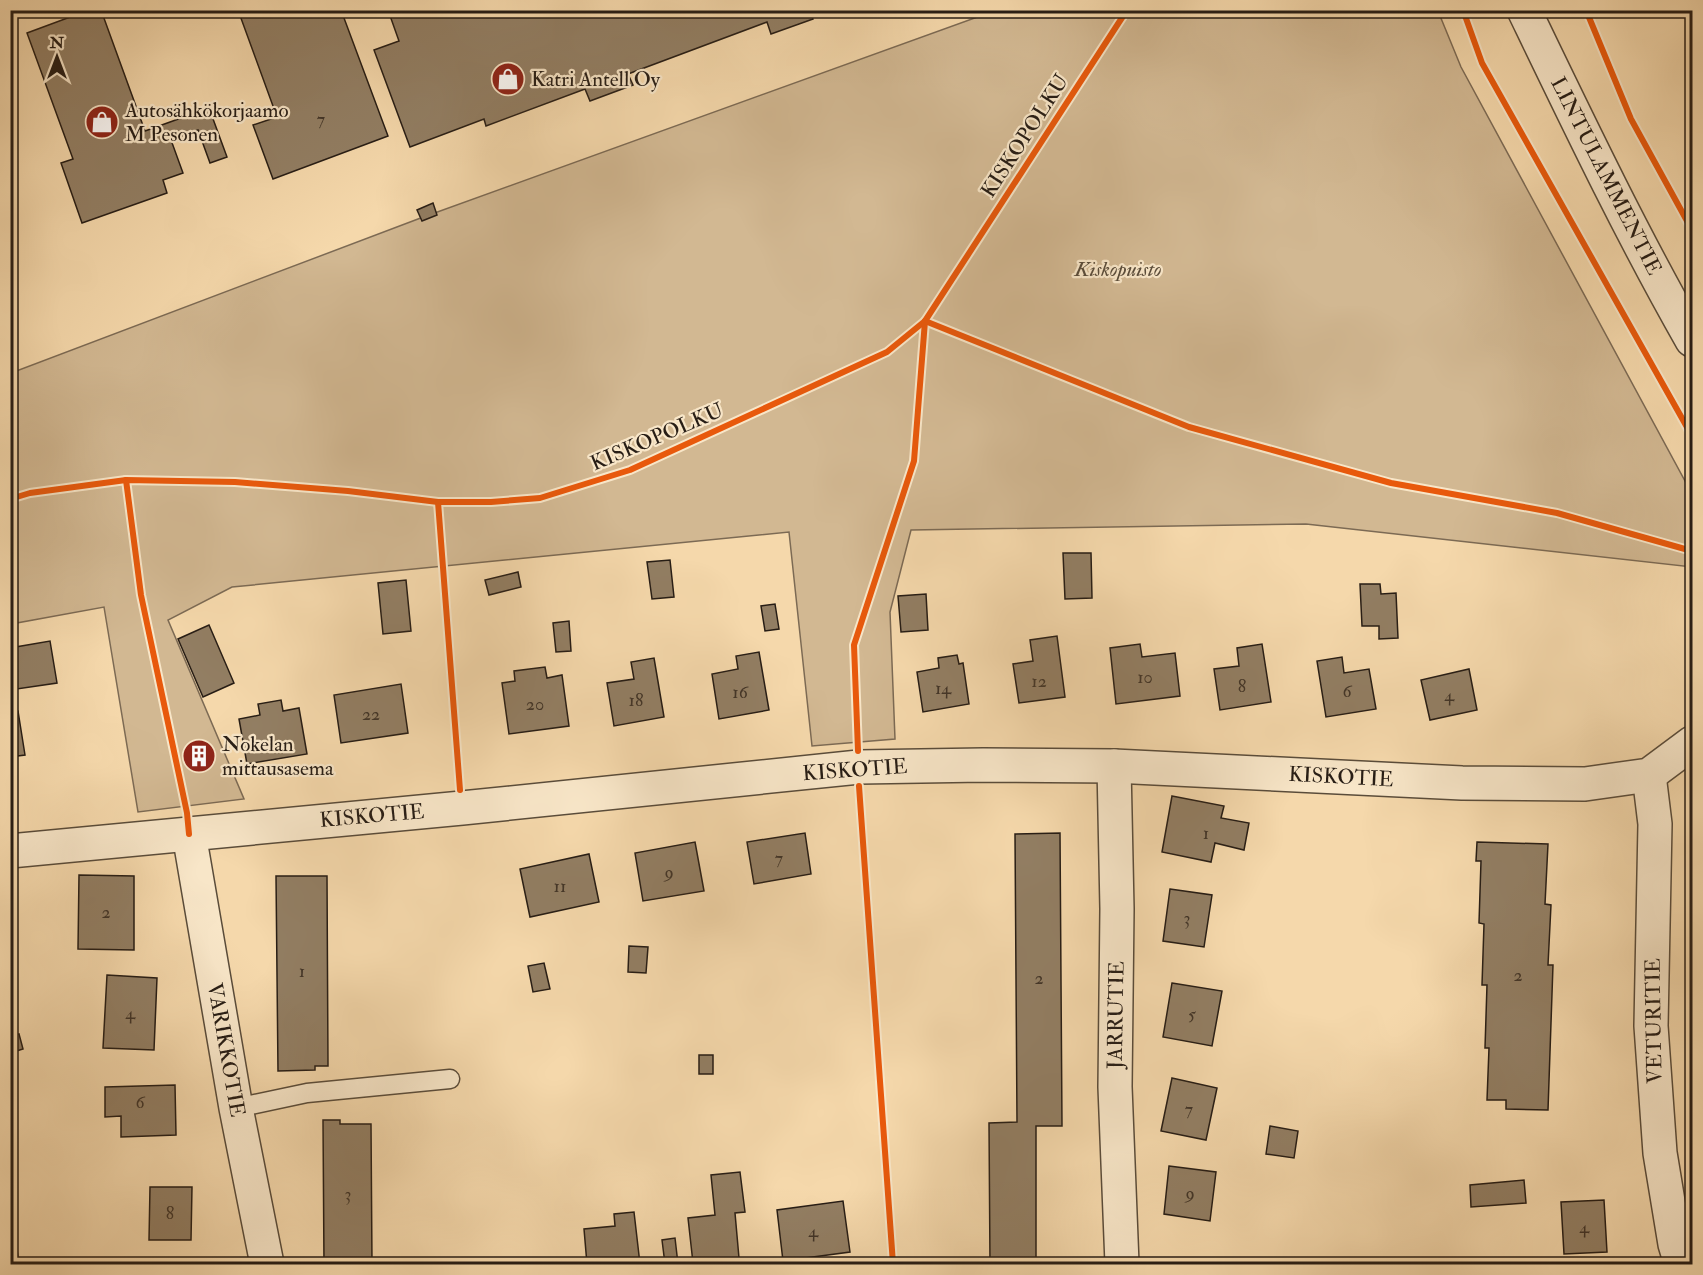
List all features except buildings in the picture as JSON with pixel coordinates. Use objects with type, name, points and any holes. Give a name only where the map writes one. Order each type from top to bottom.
[{"type":"street","name":"LINTULAMMENTIE","points":[[1524,10],[1596,161],[1649,264],[1692,340]]},
{"type":"street","name":"KISKOTIE","points":[[10,851],[859,767],[1114,766],[1462,783],[1585,784],[1649,775],[1692,743]]},
{"type":"street","name":"JARRUTIE","points":[[1114,766],[1117,909],[1115,1087],[1122,1264]]},
{"type":"street","name":"VETURITIE","points":[[1649,775],[1655,824],[1651,1026],[1660,1153],[1675,1244],[1681,1264]]},
{"type":"street","name":"VARIKKOTIE","points":[[189,834],[236,1108],[267,1264]]},
{"type":"lane","points":[[236,1108],[307,1093],[450,1079]]},
{"type":"green space","name":"Kiskopuisto","points":[[994,11],[1438,11],[1461,67],[1692,494],[1692,567],[1306,524],[911,530],[890,612],[895,739],[812,746],[789,532],[232,587],[168,620],[244,799],[138,812],[104,607],[11,624],[11,373],[418,219]]},
{"type":"green space","points":[[11,1226],[18,1264],[11,1264]]},
{"type":"waterway","points":[[10,1235],[16,1264]]},
{"type":"cycle path","name":"KISKOPOLKU","points":[[10,499],[30,493],[126,480],[235,482],[348,491],[438,502],[491,502],[540,498],[630,470],[887,352],[925,321],[1127,10]]},
{"type":"cycle path","points":[[1463,10],[1482,63],[1692,436]]},
{"type":"cycle path","points":[[1586,10],[1631,119],[1692,230]]},
{"type":"cycle path","points":[[925,321],[1189,427],[1391,483],[1557,513],[1692,551]]},
{"type":"cycle path","points":[[858,751],[854,645],[914,461],[925,321]]},
{"type":"cycle path","points":[[126,480],[141,595],[187,813],[189,834]]},
{"type":"cycle path","points":[[438,502],[460,790]]},
{"type":"cycle path","points":[[859,786],[893,1264]]},
{"type":"place","name":"Katri Antell Oy","points":[[508,79]]},
{"type":"place","name":"Autosähkökorjaamo M Pesonen","points":[[102,122]]},
{"type":"place","name":"Nokelan mittausasema","points":[[199,756]]}]
